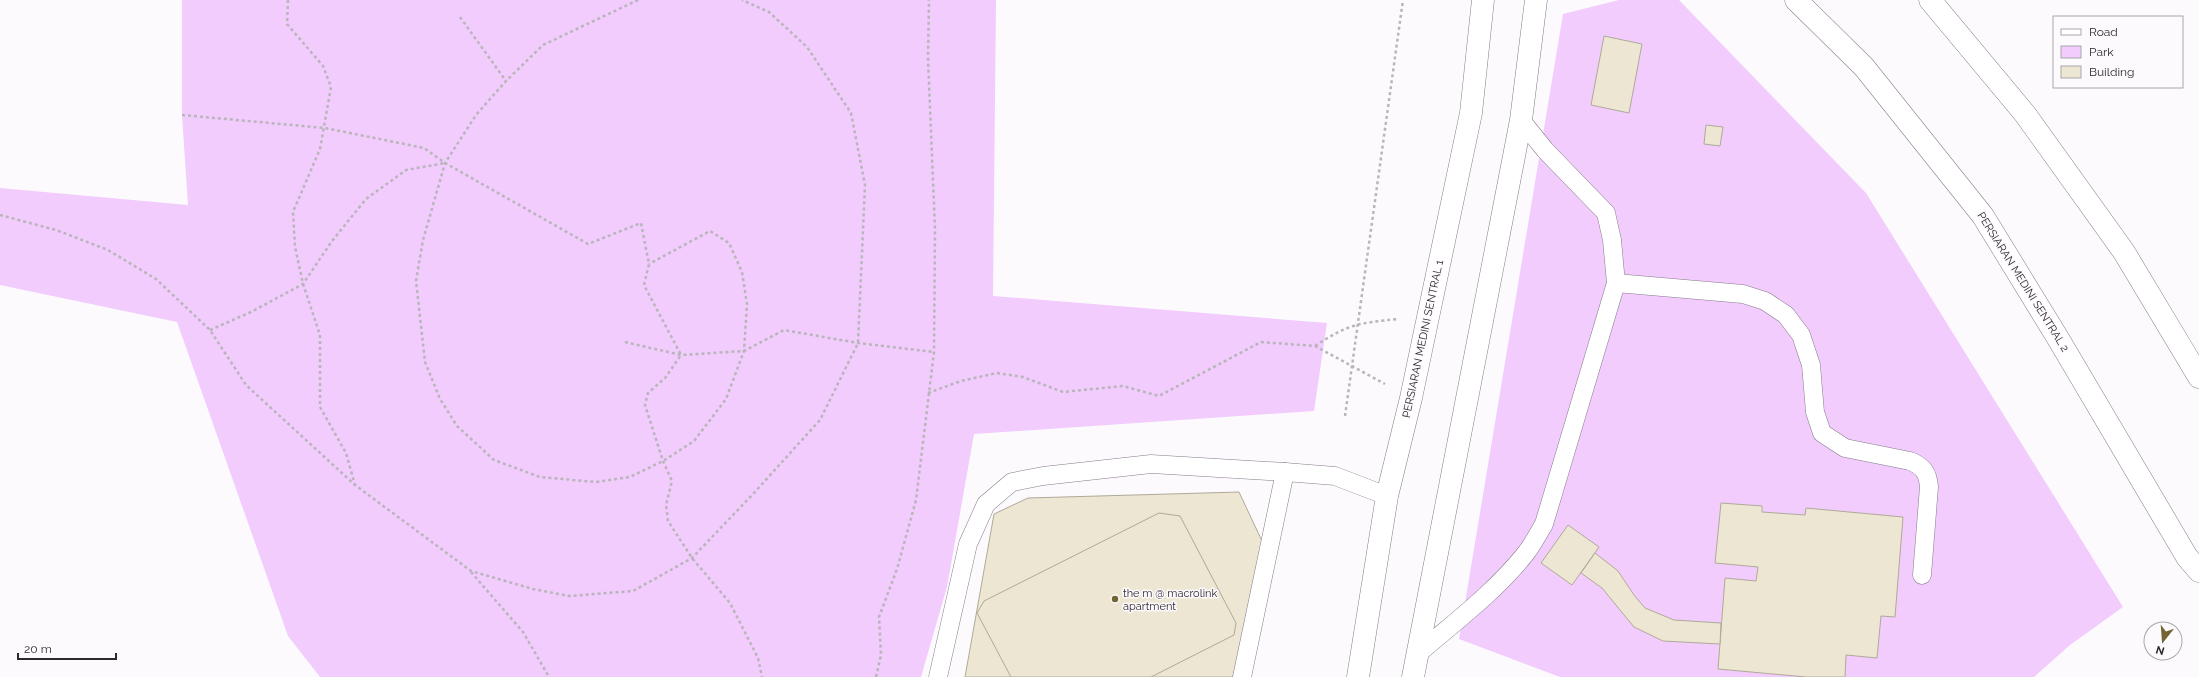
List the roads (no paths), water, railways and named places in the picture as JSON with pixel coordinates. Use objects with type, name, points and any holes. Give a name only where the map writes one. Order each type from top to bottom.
[{"type":"street","name":"PERSIARAN MEDINI SENTRAL 1","points":[[1358,677],[1387,496],[1411,398],[1471,113],[1483,0]]},
{"type":"street","points":[[1413,677],[1420,652],[1521,120],[1536,0]]},
{"type":"street","name":"PERSIARAN MEDINI SENTRAL 2","points":[[1796,0],[1864,68],[1983,216],[2059,340],[2187,557],[2199,571]]},
{"type":"street","points":[[1930,0],[1946,16],[2026,114],[2124,252],[2199,377]]},
{"type":"lane","points":[[1420,652],[1480,601],[1506,576],[1527,552],[1544,524],[1616,283],[1612,240],[1606,212],[1545,150],[1521,120]]},
{"type":"lane","points":[[1616,283],[1743,294],[1765,301],[1786,315],[1801,335],[1811,365],[1815,412],[1822,433],[1845,448],[1910,461],[1918,464],[1924,470],[1928,478],[1929,487],[1922,575]]},
{"type":"lane","points":[[938,677],[968,544],[986,504],[1012,482],[1043,476],[1151,464],[1335,476],[1387,496]]},
{"type":"lane","points":[[1242,677],[1285,472]]},
{"type":"place","name":"the m @ macrolink apartment","points":[[1115,599]]}]
